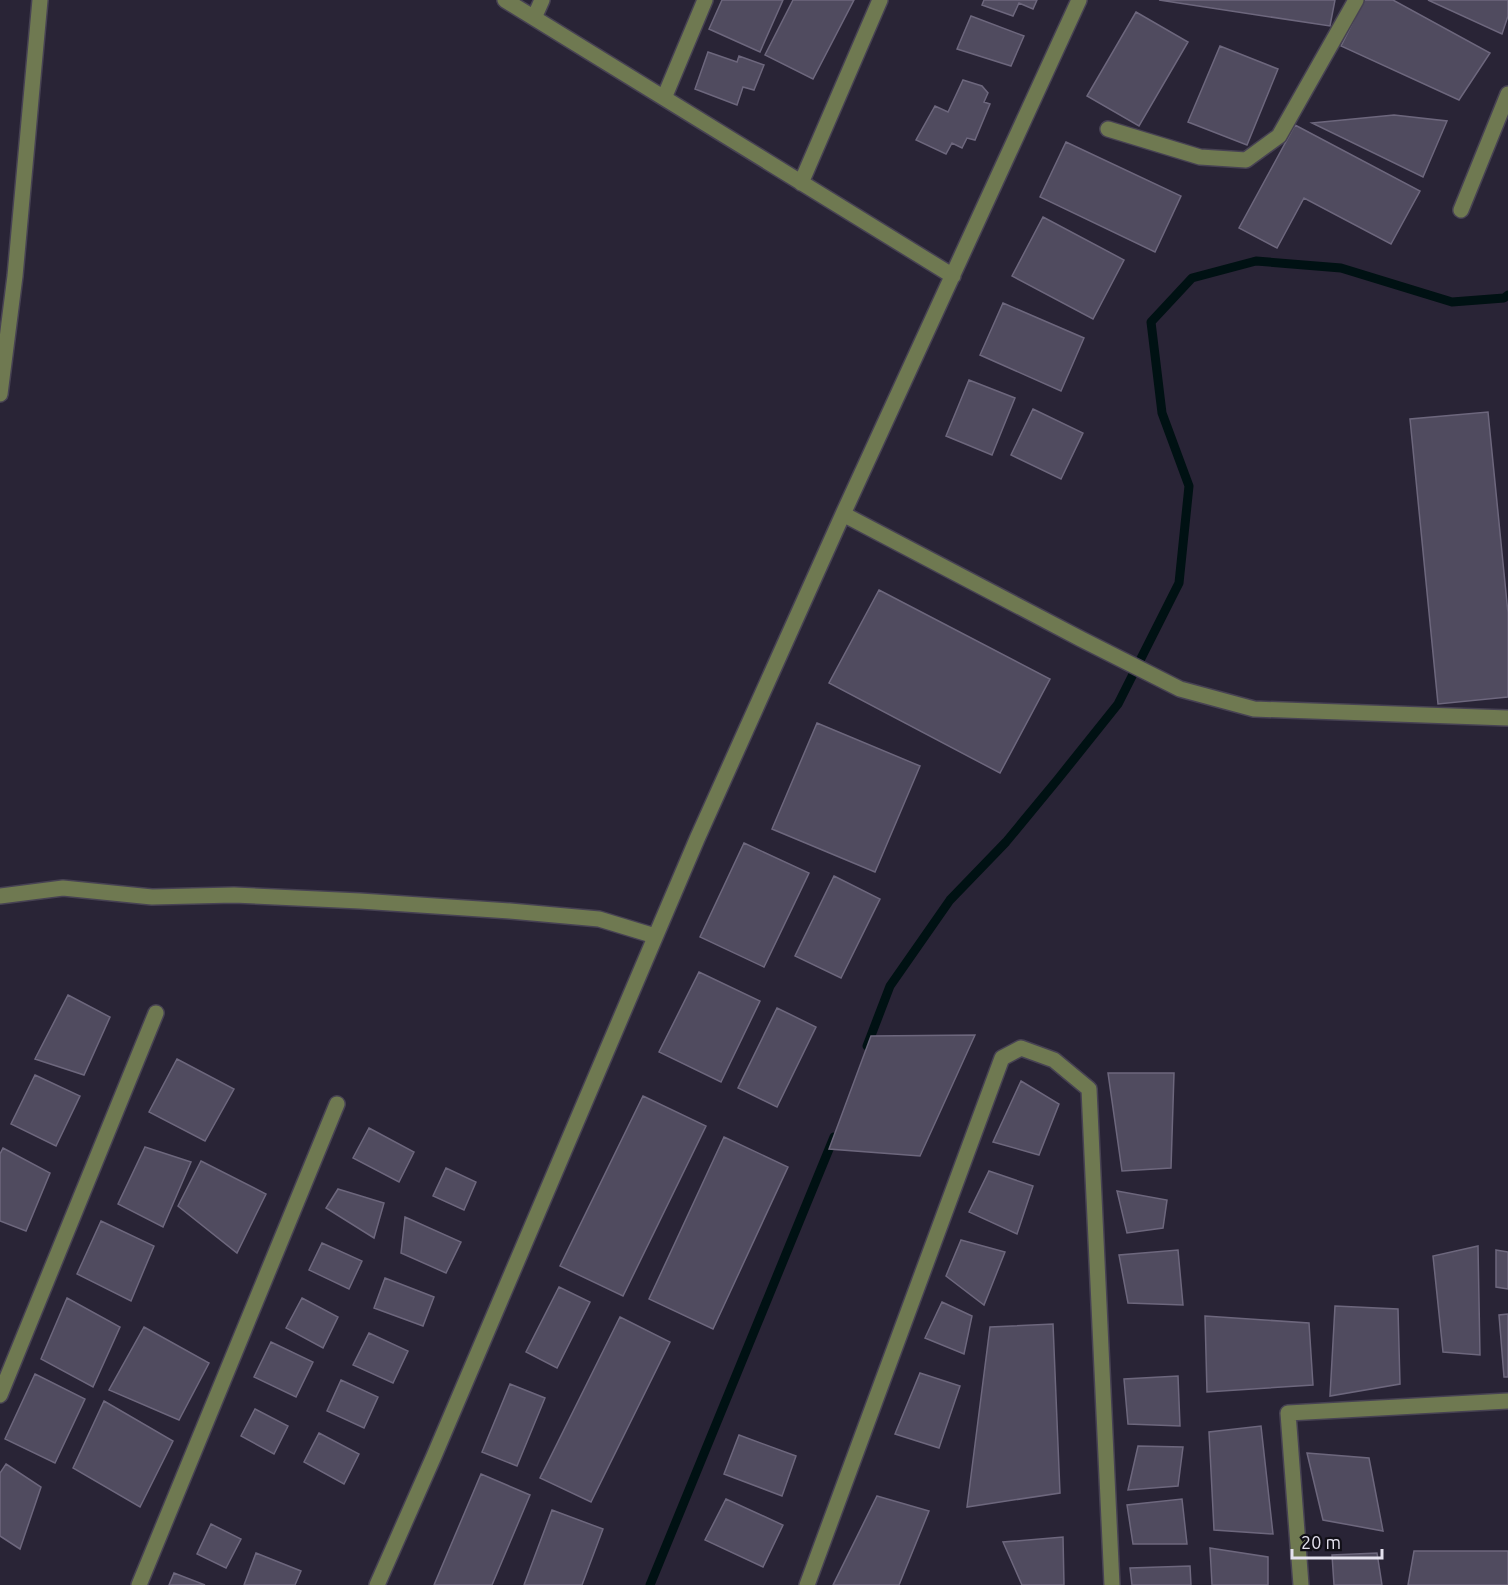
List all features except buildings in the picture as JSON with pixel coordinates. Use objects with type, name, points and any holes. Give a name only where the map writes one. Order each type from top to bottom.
[{"type":"street","points":[[0,394],[15,276],[40,0]]},
{"type":"street","points":[[505,0],[953,276]]},
{"type":"street","points":[[534,18],[542,0]]},
{"type":"street","points":[[664,98],[705,0]]},
{"type":"street","points":[[801,183],[880,0]]},
{"type":"street","points":[[377,1585],[702,828],[1079,0]]},
{"type":"street","points":[[1108,129],[1200,157],[1246,160],[1279,136],[1356,0]]},
{"type":"street","points":[[1461,210],[1508,94]]},
{"type":"street","points":[[843,514],[1180,689],[1254,709],[1508,718]]},
{"type":"street","points":[[0,896],[63,888],[152,897],[234,895],[360,901],[599,919],[656,936]]},
{"type":"street","points":[[0,1395],[156,1013]]},
{"type":"street","points":[[807,1585],[1002,1058],[1020,1048],[1054,1060],[1089,1089],[1112,1585]]},
{"type":"street","points":[[139,1585],[337,1104]]},
{"type":"street","points":[[1300,1585],[1288,1413],[1508,1401]]},
{"type":"waterway","points":[[867,1046],[890,986],[950,900],[1006,842],[1118,704],[1179,583],[1189,486],[1162,413],[1151,322],[1192,278],[1256,261],[1341,268],[1452,302],[1504,298],[1508,295]]},
{"type":"waterway","points":[[650,1585],[834,1137]]}]
